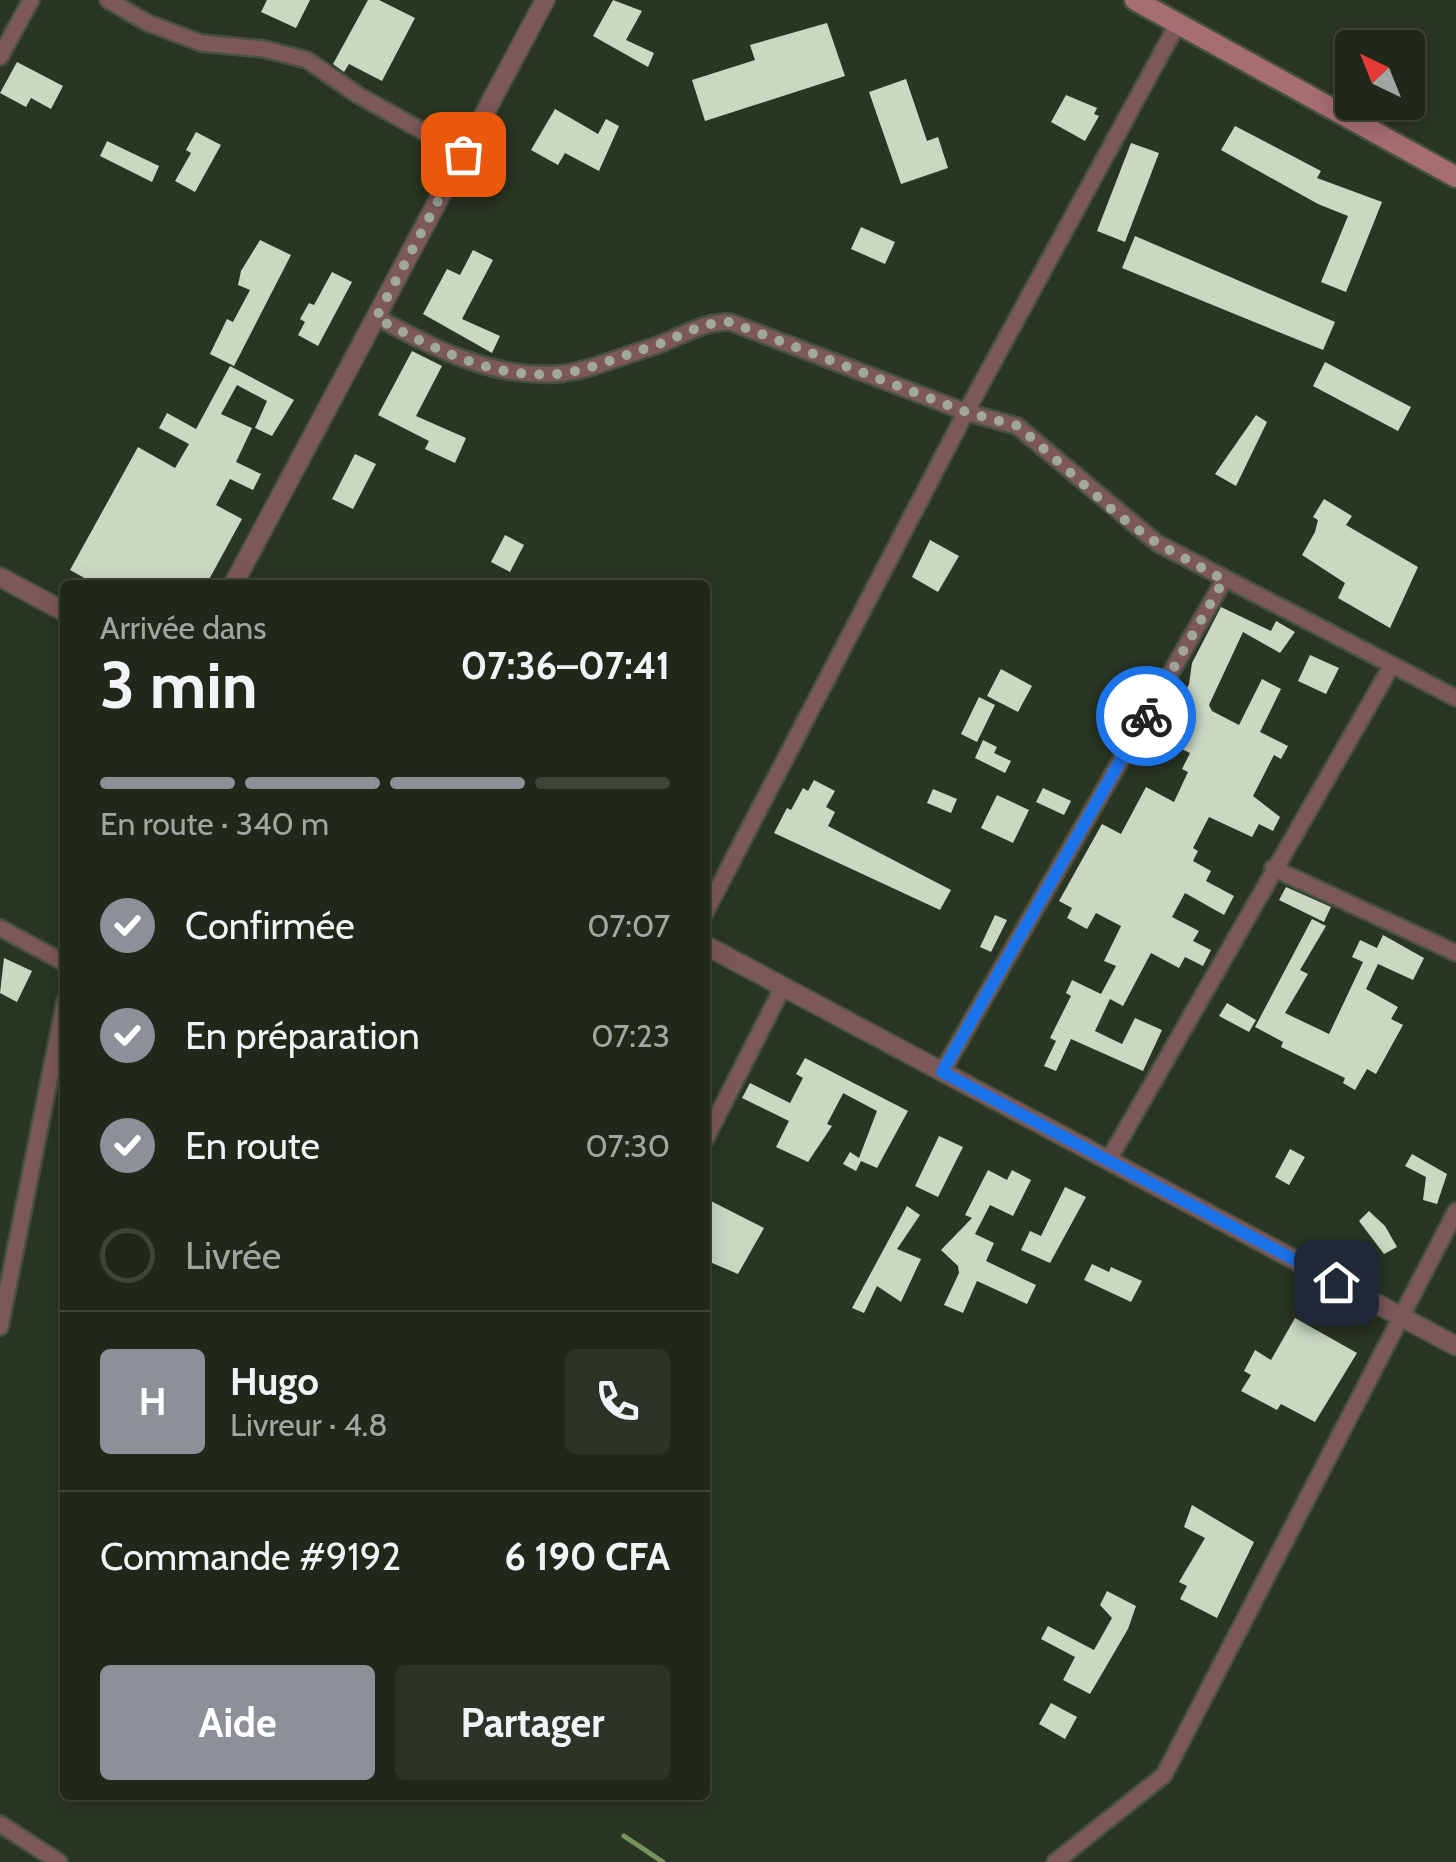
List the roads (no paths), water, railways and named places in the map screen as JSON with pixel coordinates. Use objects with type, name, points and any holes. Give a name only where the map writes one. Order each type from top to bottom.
[{"type":"main road","points":[[1135,0],[1456,177]]},
{"type":"street","points":[[0,56],[32,0]]},
{"type":"street","points":[[108,0],[148,23],[201,43],[264,48],[307,60],[358,95],[463,154]]},
{"type":"street","points":[[236,580],[545,0]]},
{"type":"street","points":[[710,903],[966,412],[1178,23]]},
{"type":"street","points":[[376,318],[442,353],[506,372],[558,374],[683,336],[709,322],[730,322],[966,412],[1018,426],[1118,515],[1157,543],[1456,698]]},
{"type":"street","points":[[0,577],[60,609]]},
{"type":"street","points":[[942,1072],[1224,580]]},
{"type":"street","points":[[1108,1161],[1392,665]]},
{"type":"street","points":[[1273,868],[1456,953]]},
{"type":"street","points":[[0,928],[60,960]]},
{"type":"street","points":[[710,949],[1456,1346]]},
{"type":"street","points":[[710,1130],[783,987]]},
{"type":"street","points":[[0,1326],[60,1026]]},
{"type":"street","points":[[1055,1862],[1164,1775],[1456,1211]]},
{"type":"street","points":[[0,1824],[59,1862]]},
{"type":"waterway","points":[[624,1836],[663,1862]]}]
